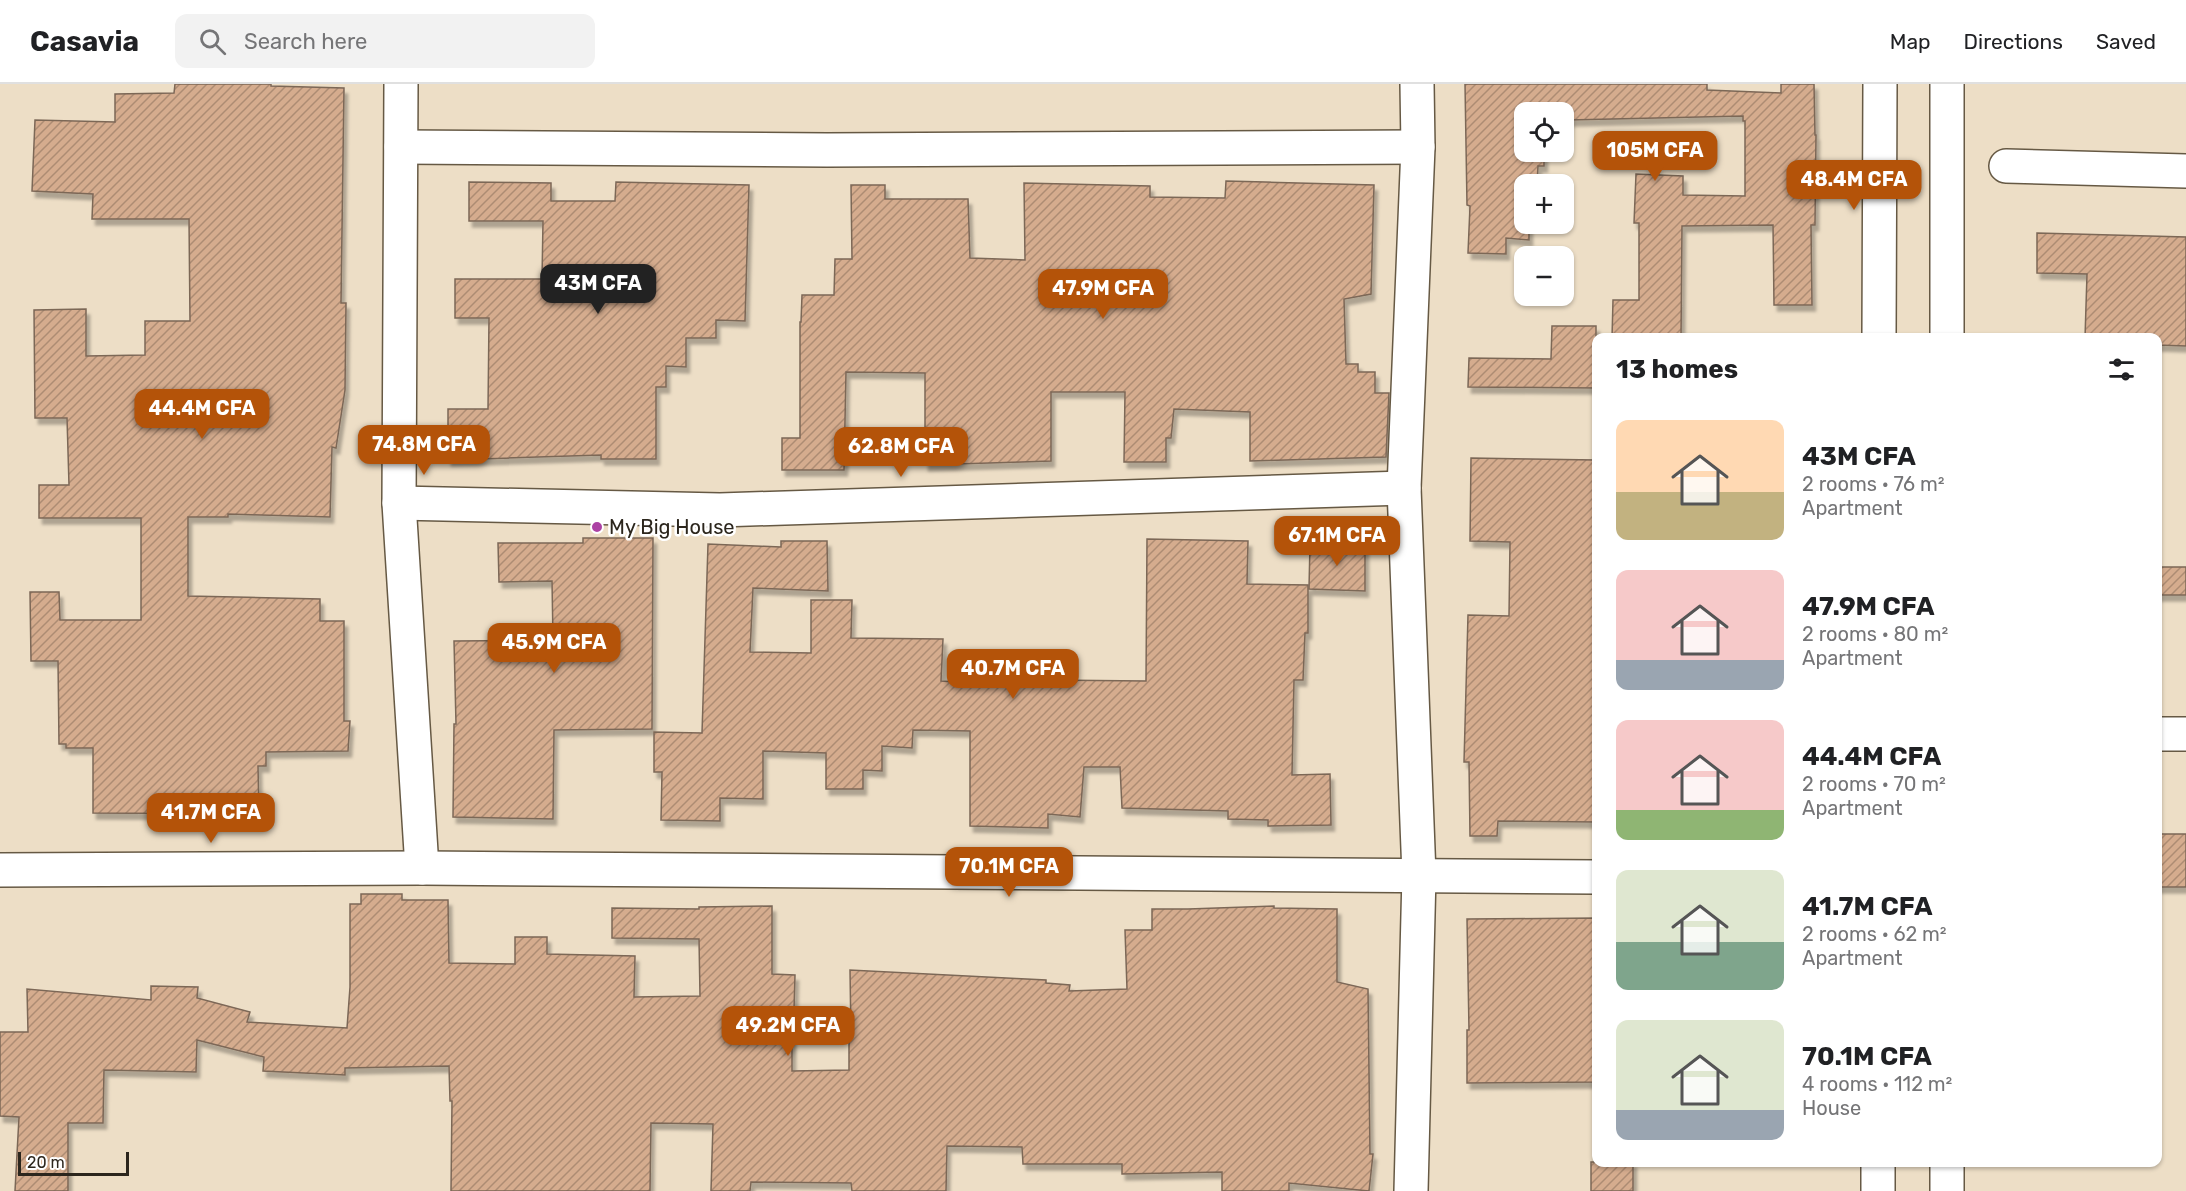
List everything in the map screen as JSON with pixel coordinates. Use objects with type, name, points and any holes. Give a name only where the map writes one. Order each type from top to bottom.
[{"type":"street","points":[[401,84],[399,503],[422,868]]},
{"type":"street","points":[[1411,1191],[1419,875],[1404,488],[1418,147],[1417,84]]},
{"type":"street","points":[[1879,333],[1880,84]]},
{"type":"street","points":[[1947,84],[1947,333]]},
{"type":"street","points":[[401,147],[850,150],[1418,147]]},
{"type":"street","points":[[2006,166],[2186,171]]},
{"type":"street","points":[[399,503],[720,510],[1404,488]]},
{"type":"street","points":[[2162,735],[2186,734]]},
{"type":"street","points":[[0,870],[422,868],[1592,877]]},
{"type":"street","points":[[1878,1167],[1878,1191]]},
{"type":"street","points":[[1947,1167],[1947,1191]]},
{"type":"building","points":[[175,84],[271,84],[271,86],[344,88],[341,303],[346,303],[345,390],[336,448],[332,447],[330,517],[228,514],[228,517],[188,517],[188,596],[320,599],[320,621],[344,621],[344,721],[350,721],[348,751],[266,752],[266,766],[258,766],[259,814],[93,813],[93,748],[66,748],[66,744],[59,744],[58,661],[31,661],[30,592],[59,592],[60,620],[141,620],[141,518],[39,518],[39,485],[69,485],[67,418],[35,418],[34,310],[86,309],[86,356],[145,355],[145,321],[190,321],[189,219],[92,219],[93,194],[32,191],[35,120],[115,122],[115,94],[174,93]]},
{"type":"building","points":[[1465,84],[1707,84],[1707,90],[1781,93],[1781,84],[1814,84],[1816,135],[1815,225],[1811,225],[1812,305],[1774,305],[1773,225],[1682,226],[1681,333],[1612,333],[1613,300],[1639,300],[1639,223],[1634,223],[1636,174],[1683,176],[1683,195],[1745,196],[1745,121],[1743,121],[1743,116],[1574,120],[1574,102],[1514,102],[1514,162],[1544,162],[1544,166],[1538,166],[1538,174],[1514,174],[1514,234],[1529,234],[1529,240],[1506,238],[1506,254],[1468,253],[1470,206],[1467,205]]},
{"type":"building","points":[[1226,181],[1374,185],[1371,294],[1344,299],[1346,364],[1358,364],[1358,372],[1375,372],[1375,393],[1389,393],[1386,457],[1250,461],[1250,412],[1174,409],[1171,438],[1166,438],[1166,462],[1124,462],[1125,392],[1051,392],[1051,461],[925,465],[925,373],[846,372],[844,470],[782,470],[782,438],[800,438],[802,295],[834,295],[835,259],[852,259],[851,185],[885,185],[885,199],[968,199],[970,258],[1025,260],[1024,183],[1150,186],[1150,197],[1225,198]]},
{"type":"building","points":[[469,182],[551,183],[551,201],[615,201],[616,182],[749,185],[745,321],[716,320],[716,338],[686,338],[686,367],[666,366],[666,387],[656,387],[656,459],[601,459],[601,455],[448,460],[448,409],[488,409],[489,318],[455,318],[455,279],[542,279],[543,221],[469,221]]},
{"type":"building","points":[[2037,233],[2186,237],[2186,346],[2162,345],[2162,333],[2085,333],[2087,274],[2037,273]]},
{"type":"building","points":[[1552,326],[1596,326],[1596,333],[1592,333],[1592,388],[1468,387],[1469,358],[1551,359]]},
{"type":"building","points":[[1471,458],[1592,460],[1592,822],[1498,821],[1497,836],[1470,836],[1469,762],[1464,762],[1468,615],[1509,616],[1510,542],[1470,541]]},
{"type":"building","points":[[583,538],[653,538],[652,729],[554,730],[553,819],[453,817],[454,724],[456,724],[454,641],[553,640],[552,581],[499,582],[498,543],[583,543]]},
{"type":"building","points":[[1147,539],[1248,541],[1247,584],[1308,585],[1308,633],[1305,633],[1303,680],[1294,680],[1292,775],[1330,774],[1331,825],[1268,826],[1268,820],[1228,819],[1228,811],[1122,808],[1120,767],[1084,767],[1080,817],[1048,814],[1048,828],[970,826],[970,731],[913,730],[912,748],[882,746],[882,771],[863,770],[863,789],[826,789],[826,753],[763,751],[763,799],[720,798],[720,821],[661,820],[662,772],[654,772],[654,732],[702,733],[708,544],[781,547],[781,541],[827,541],[828,591],[753,588],[750,652],[811,653],[811,600],[852,600],[851,638],[943,639],[941,681],[1034,687],[1034,684],[1048,684],[1048,680],[1146,681]]},
{"type":"building","points":[[1310,543],[1365,544],[1365,591],[1309,589]]},
{"type":"building","points":[[2162,567],[2186,567],[2186,595],[2162,595]]},
{"type":"building","points":[[2162,834],[2186,834],[2186,887],[2162,887]]},
{"type":"building","points":[[361,894],[402,894],[402,900],[448,900],[449,963],[515,964],[515,937],[547,937],[547,954],[635,956],[634,997],[700,996],[699,939],[612,938],[612,908],[699,909],[699,907],[772,906],[772,974],[795,975],[794,1010],[792,1010],[792,1071],[849,1070],[850,970],[1046,980],[1046,983],[1070,985],[1069,991],[1127,989],[1125,930],[1152,930],[1152,909],[1274,906],[1274,908],[1337,909],[1337,982],[1368,989],[1370,1154],[1373,1154],[1369,1191],[1289,1183],[1289,1191],[1222,1191],[1222,1172],[1122,1174],[1122,1164],[1023,1164],[1022,1147],[947,1146],[946,1191],[852,1191],[851,1183],[751,1182],[750,1191],[711,1191],[713,1124],[651,1123],[650,1191],[451,1191],[452,1101],[450,1101],[449,1066],[345,1068],[345,1075],[263,1071],[264,1057],[197,1040],[196,1072],[104,1070],[103,1123],[68,1123],[68,1191],[15,1191],[19,1117],[0,1116],[0,1032],[28,1032],[27,989],[151,1000],[151,986],[198,987],[197,998],[250,1012],[247,1022],[347,1028],[350,987],[350,904],[361,904]]},
{"type":"building","points":[[1592,918],[1592,1082],[1467,1083],[1467,1030],[1469,1030],[1467,919]]},
{"type":"building","points":[[1591,1162],[1592,1167],[1633,1167],[1633,1191],[1591,1191]]},
{"type":"place","name":"My Big House","points":[[597,527]]}]
